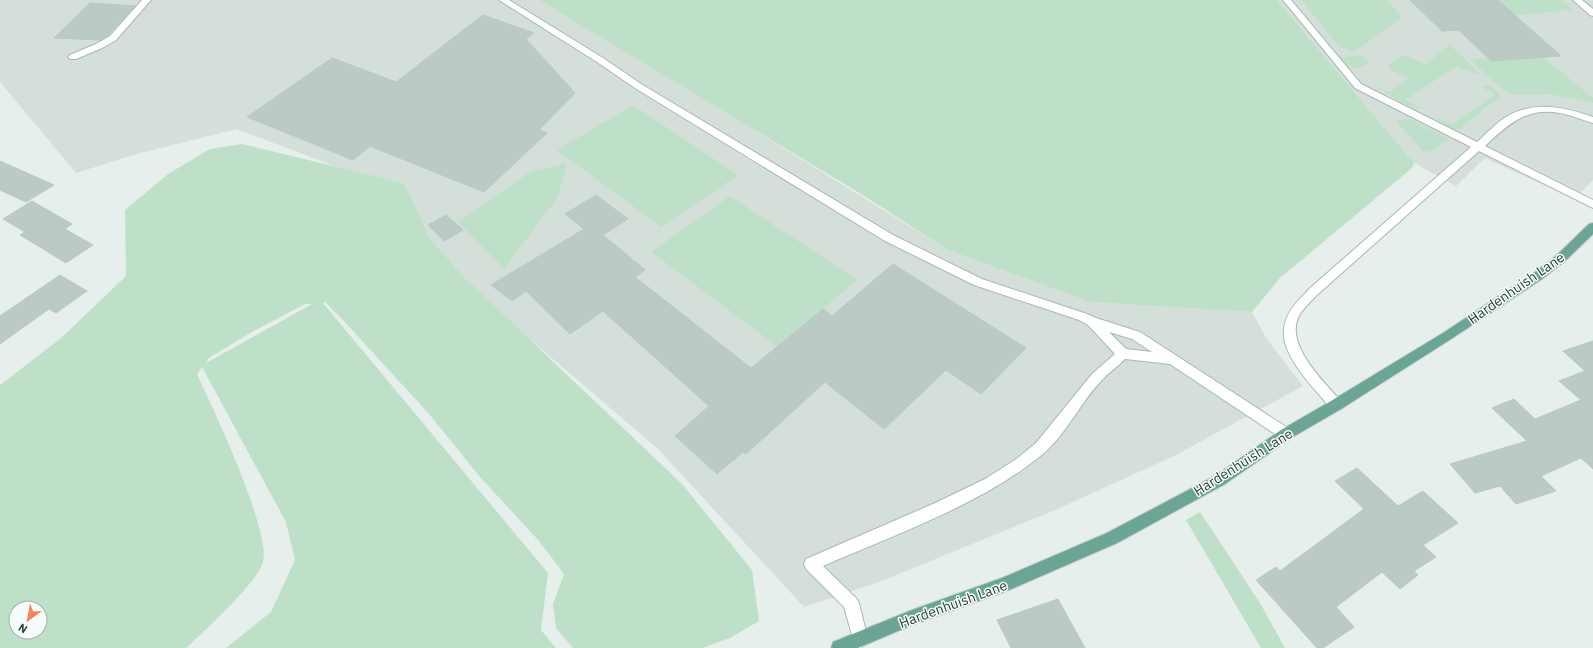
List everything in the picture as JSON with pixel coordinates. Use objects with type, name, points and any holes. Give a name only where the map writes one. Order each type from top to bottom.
[{"type":"main road","name":"Hardenhuish Lane","points":[[839,648],[912,618],[1004,585],[1112,538],[1220,480],[1286,434],[1336,405],[1447,336],[1538,276],[1561,258],[1593,227]]},
{"type":"lane","points":[[73,57],[99,46],[113,38],[147,0]]},
{"type":"lane","points":[[503,0],[600,60],[638,86],[889,238],[978,282],[1083,317],[1092,322],[1136,335],[1286,434]]},
{"type":"lane","points":[[1287,0],[1358,86],[1593,204]]},
{"type":"lane","points":[[1577,0],[1593,13]]},
{"type":"lane","points":[[1336,405],[1311,374],[1293,347],[1289,332],[1291,322],[1297,309],[1319,286],[1508,120],[1525,111],[1535,109],[1556,110],[1593,120]]},
{"type":"lane","points":[[1092,322],[1123,354],[1173,360]]},
{"type":"lane","points":[[860,640],[851,603],[811,564],[938,509],[990,483],[1020,464],[1041,447],[1096,378],[1123,354]]},
{"type":"shaded area","points":[[0,0],[539,0],[693,92],[948,250],[1090,302],[1252,312],[1266,338],[1303,386],[1176,455],[1053,511],[879,582],[804,607],[657,448],[519,330],[463,276],[430,238],[404,183],[342,169],[237,129],[133,155],[76,173],[0,82]]},
{"type":"shaded area","points":[[1277,0],[1593,0],[1593,180],[1574,199],[1485,158],[1456,186],[1414,163]]},
{"type":"green space","points":[[539,0],[1277,0],[1414,163],[1412,168],[1280,278],[1252,312],[1090,302],[948,250],[861,194]]},
{"type":"green space","points":[[1301,0],[1387,0],[1402,17],[1360,48],[1353,51],[1340,47]]},
{"type":"green space","points":[[1498,0],[1561,0],[1573,10],[1498,17],[1504,5]]},
{"type":"green space","points":[[1450,45],[1480,74],[1476,74],[1457,66],[1405,100],[1420,108],[1419,109],[1410,107],[1373,86],[1390,92],[1408,78],[1391,70],[1388,65],[1402,56],[1409,57],[1425,64]]},
{"type":"green space","points":[[1364,56],[1369,61],[1368,64],[1359,68],[1352,68],[1340,57]]},
{"type":"green space","points":[[1543,57],[1593,98],[1593,103],[1549,94],[1517,95],[1504,91],[1470,59]]},
{"type":"green space","points":[[1490,85],[1500,94],[1499,99],[1487,106],[1460,129],[1455,129],[1437,120],[1438,118],[1452,125],[1495,95],[1481,86]]},
{"type":"green space","points":[[633,105],[738,175],[661,227],[557,150]]},
{"type":"green space","points":[[1410,119],[1449,139],[1433,150],[1426,152],[1423,151],[1396,121]]},
{"type":"green space","points":[[242,144],[404,183],[430,238],[463,276],[682,484],[752,570],[759,621],[730,638],[702,648],[573,648],[556,628],[553,604],[564,574],[539,541],[480,477],[429,414],[325,302],[323,303],[548,573],[541,630],[556,648],[226,648],[271,612],[295,560],[286,522],[202,367],[197,374],[239,469],[258,524],[263,546],[263,562],[252,581],[241,594],[186,648],[0,648],[0,385],[60,339],[126,276],[125,210],[168,174],[210,149]],"holes":[[[305,304],[312,304],[206,363],[209,358],[250,333]]]},
{"type":"green space","points":[[567,163],[558,197],[504,269],[458,222],[530,172]]},
{"type":"green space","points":[[730,196],[857,280],[778,347],[651,252]]},
{"type":"green space","points":[[1200,512],[1260,603],[1285,648],[1261,648],[1186,520]]},
{"type":"building","points":[[1410,0],[1498,0],[1561,56],[1491,61],[1459,30],[1442,31]]},
{"type":"building","points":[[90,3],[135,6],[108,35],[100,40],[54,38]]},
{"type":"building","points":[[483,15],[534,33],[526,39],[575,93],[539,130],[547,133],[484,192],[370,146],[353,160],[247,117],[332,58],[396,82]]},
{"type":"building","points":[[0,161],[54,185],[26,202],[0,190]]},
{"type":"building","points":[[596,195],[628,219],[603,235],[645,270],[635,277],[751,368],[823,309],[832,316],[893,264],[1026,348],[981,394],[946,370],[884,429],[825,382],[746,454],[743,452],[717,474],[675,436],[709,406],[603,311],[570,334],[526,291],[512,301],[491,285],[584,229],[565,214]]},
{"type":"building","points":[[32,201],[72,224],[65,229],[93,245],[66,263],[20,235],[25,232],[3,219]]},
{"type":"building","points":[[446,215],[463,230],[444,241],[428,225]]},
{"type":"building","points":[[60,275],[87,291],[56,313],[49,309],[0,344],[0,316]]},
{"type":"building","points":[[1593,341],[1593,469],[1581,458],[1541,476],[1556,491],[1516,504],[1500,486],[1475,493],[1450,464],[1527,441],[1492,408],[1514,399],[1535,419],[1581,400],[1559,381],[1585,371],[1563,351]]},
{"type":"building","points":[[1357,468],[1398,506],[1423,491],[1458,523],[1423,545],[1436,557],[1414,571],[1418,575],[1400,589],[1382,572],[1336,607],[1354,627],[1323,648],[1317,648],[1256,580],[1276,567],[1280,571],[1364,509],[1335,481]]},
{"type":"building","points":[[1058,599],[1085,648],[1011,648],[997,620]]}]
